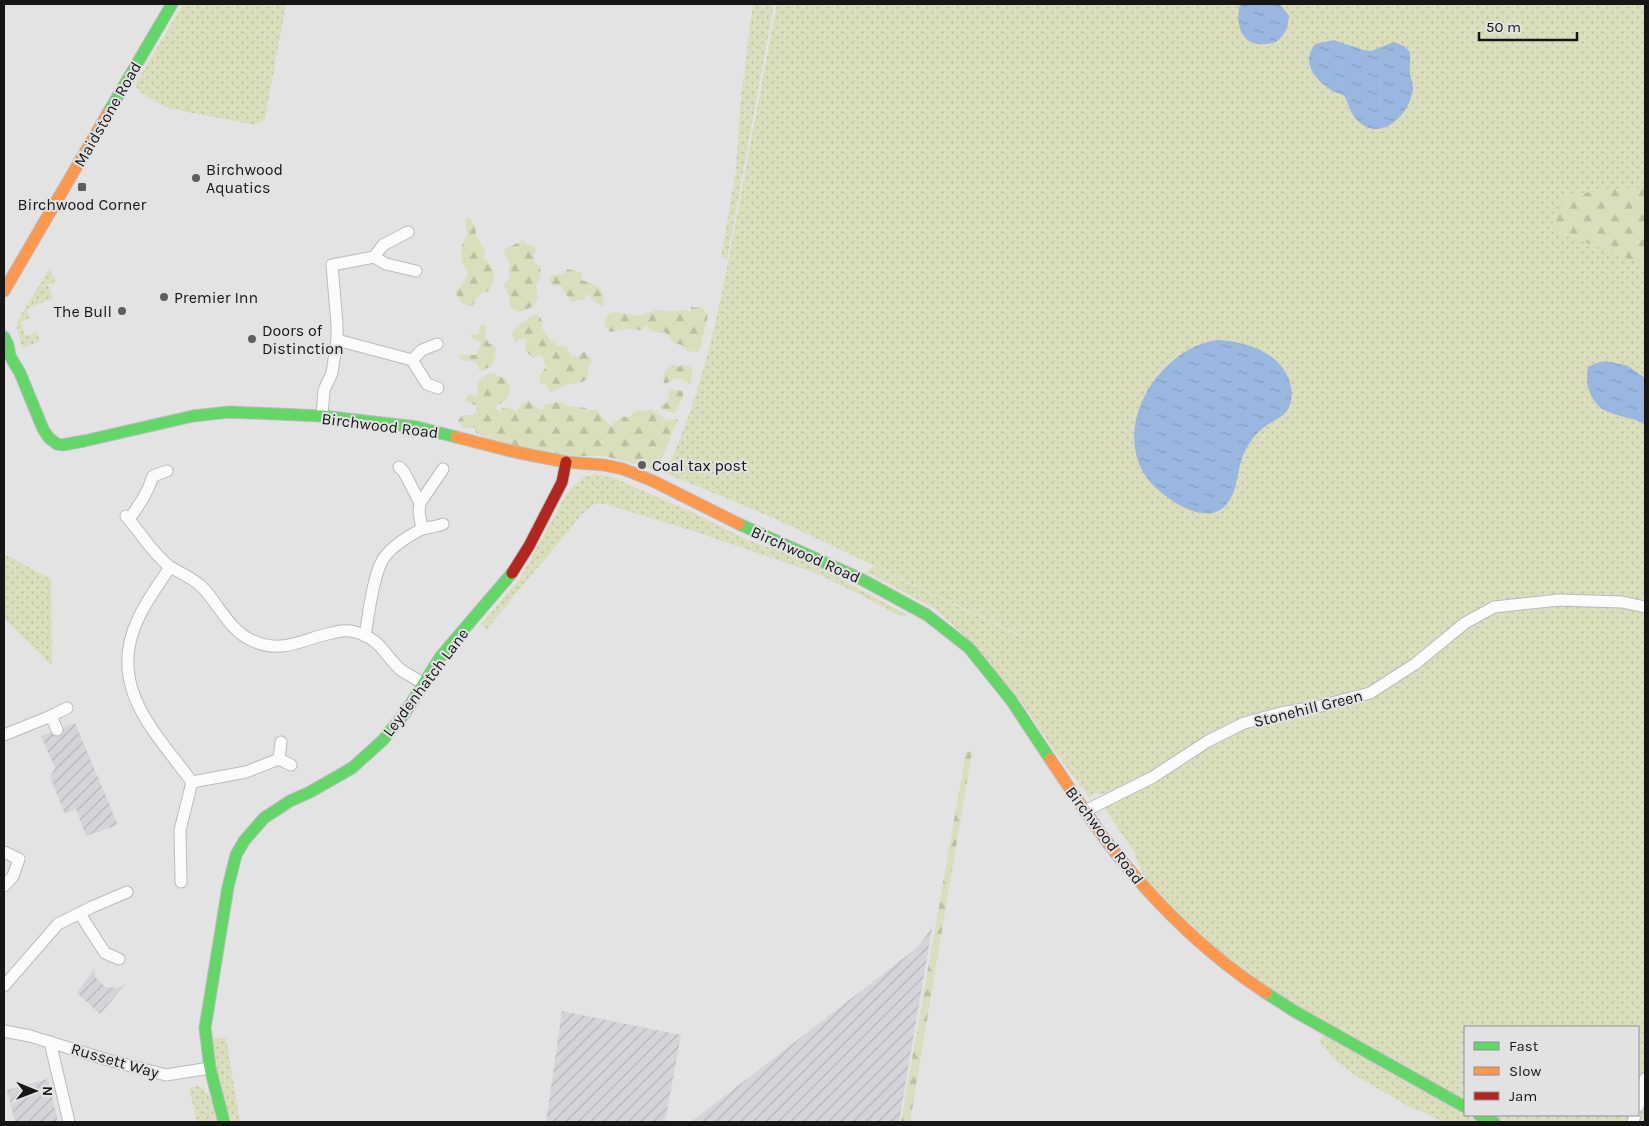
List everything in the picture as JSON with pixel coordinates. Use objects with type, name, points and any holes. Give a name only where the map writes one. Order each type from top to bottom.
[{"type":"street","name":"Maidstone Road","points":[[4,291],[172,4]]},
{"type":"street","points":[[374,257],[383,245],[408,232]]},
{"type":"street","points":[[322,416],[324,390],[332,373],[337,340],[332,265],[374,257],[386,264],[416,270]]},
{"type":"street","points":[[4,268],[15,273]]},
{"type":"street","name":"Birchwood Road","points":[[4,337],[8,345],[7,356],[20,373],[43,429],[49,438],[57,444],[84,441],[193,416],[229,412],[322,416],[417,426],[515,452],[566,462],[604,465],[623,469],[654,481],[755,532],[861,579],[927,615],[969,648],[1011,700],[1085,811],[1117,855],[1152,896],[1201,944],[1246,980],[1294,1011],[1464,1106]]},
{"type":"street","points":[[337,340],[412,360],[427,384],[438,388]]},
{"type":"street","points":[[412,360],[422,350],[438,344]]},
{"type":"street","name":"Leydenhatch Lane","points":[[224,1122],[210,1068],[206,1020],[228,887],[236,856],[244,841],[264,818],[290,801],[352,768],[377,746],[405,713],[441,656],[509,577],[529,546],[562,482],[566,462]]},
{"type":"street","points":[[400,467],[420,503]]},
{"type":"street","points":[[422,529],[419,512],[420,503],[443,469]]},
{"type":"street","points":[[167,471],[153,476],[150,488],[143,500],[127,518],[140,532],[151,549],[170,567],[185,574],[202,587],[230,622],[250,640],[271,647],[282,647],[341,631],[354,631],[376,642],[402,670],[424,684]]},
{"type":"street","points":[[365,636],[377,574],[382,561],[390,550],[422,529],[443,524]]},
{"type":"street","points":[[170,567],[138,619],[131,639],[128,660],[129,677],[136,702],[145,719],[192,782]]},
{"type":"street","name":"Stonehill Green","points":[[1085,811],[1153,777],[1208,741],[1244,723],[1370,693],[1415,664],[1465,623],[1494,607],[1559,600],[1622,602],[1645,606]]},
{"type":"street","points":[[4,735],[68,708]]},
{"type":"street","points":[[51,716],[57,730]]},
{"type":"street","points":[[279,758],[280,742]]},
{"type":"street","points":[[192,782],[246,772],[279,758]]},
{"type":"street","points":[[279,758],[291,765]]},
{"type":"street","points":[[181,882],[180,830],[192,782]]},
{"type":"street","points":[[4,852],[19,858],[13,876],[4,886]]},
{"type":"street","points":[[4,986],[58,924],[127,892]]},
{"type":"street","points":[[80,914],[105,953],[119,958]]},
{"type":"street","name":"Russett Way","points":[[4,1031],[166,1075],[210,1068]]},
{"type":"street","name":"Russett Way","points":[[50,1042],[70,1122]]},
{"type":"street","points":[[1639,1102],[1645,1079]]},
{"type":"street","points":[[1482,1116],[1494,1122]]},
{"type":"shaded area","points":[[75,723],[118,825],[86,836],[76,809],[65,814],[50,777],[55,768],[41,736]]},
{"type":"shaded area","points":[[932,928],[899,1122],[691,1122],[918,947]]},
{"type":"shaded area","points":[[94,969],[96,978],[105,987],[118,988],[126,984],[100,1014],[77,993]]},
{"type":"shaded area","points":[[562,1011],[681,1035],[665,1122],[546,1122]]},
{"type":"shaded area","points":[[48,1079],[58,1122],[15,1122],[7,1090]]},
{"type":"green space","points":[[183,4],[286,4],[265,119],[255,125],[172,109],[157,103],[140,92],[135,85]]},
{"type":"green space","points":[[753,4],[774,4],[727,259],[721,257],[736,170],[741,97]]},
{"type":"green space","points":[[777,4],[1645,4],[1645,1122],[1497,1122],[1483,1116],[1639,1116],[1639,1026],[1464,1026],[1464,1106],[1294,1011],[1152,896],[1134,852],[1104,807],[1117,795],[1094,793],[1089,797],[1055,752],[1020,700],[965,636],[935,609],[867,572],[873,566],[1016,634],[1025,641],[1016,633],[769,516],[665,473],[691,409],[701,377],[725,277]]},
{"type":"green space","points":[[1634,187],[1645,190],[1645,265],[1550,229],[1566,195]]},
{"type":"green space","points":[[469,218],[476,227],[477,238],[486,252],[483,257],[492,268],[494,277],[490,291],[481,293],[472,306],[461,302],[455,291],[462,285],[468,272],[463,264],[461,254],[462,245],[467,234],[465,219]]},
{"type":"green space","points":[[524,240],[525,244],[537,249],[534,255],[534,263],[540,266],[541,276],[536,285],[538,296],[535,305],[522,312],[510,307],[510,299],[504,285],[510,276],[510,261],[505,256],[504,251]]},
{"type":"green space","points":[[49,269],[57,281],[48,285],[53,298],[27,309],[30,318],[21,322],[25,336],[37,332],[40,341],[22,348],[17,329],[18,320]]},
{"type":"green space","points":[[567,269],[583,273],[581,280],[599,287],[603,294],[604,305],[600,306],[588,294],[583,300],[571,302],[561,286],[554,286],[550,282],[551,275],[564,274]]},
{"type":"green space","points":[[691,306],[694,308],[701,306],[708,315],[700,350],[695,353],[693,350],[689,353],[682,345],[673,343],[665,332],[650,331],[646,325],[641,330],[629,329],[610,332],[604,324],[607,314],[615,312],[640,316],[656,310],[686,310],[690,313]]},
{"type":"green space","points":[[536,314],[540,317],[543,323],[541,327],[551,341],[555,339],[556,346],[566,346],[571,356],[576,357],[585,351],[587,356],[591,357],[592,362],[588,367],[587,379],[551,392],[546,385],[540,383],[540,375],[546,367],[543,358],[539,355],[533,358],[525,350],[526,338],[516,341],[511,334],[518,325]]},
{"type":"green space","points":[[483,325],[486,327],[485,336],[489,344],[496,348],[494,353],[496,356],[492,365],[480,372],[476,362],[462,360],[459,355],[476,355],[481,343],[471,338],[471,334],[479,334],[479,327]]},
{"type":"green space","points":[[674,364],[679,367],[682,364],[691,367],[693,372],[690,384],[681,379],[664,383],[665,371]]},
{"type":"green space","points":[[490,372],[506,379],[509,384],[510,395],[502,403],[494,407],[500,412],[502,408],[511,408],[516,412],[523,403],[528,401],[542,410],[545,405],[562,401],[570,406],[597,410],[610,426],[623,416],[629,418],[635,411],[641,410],[643,412],[650,409],[668,420],[678,419],[657,470],[605,456],[565,456],[493,441],[476,433],[475,428],[464,428],[458,421],[462,415],[473,415],[476,412],[477,406],[465,401],[466,397],[470,394],[477,396],[479,382]]},
{"type":"green space","points":[[670,390],[683,391],[683,397],[675,414],[660,408],[660,405],[667,402]]},
{"type":"green space","points":[[595,474],[614,478],[691,512],[747,540],[780,551],[826,571],[909,616],[900,616],[813,572],[690,530],[604,504],[595,504],[585,511],[486,630],[482,624],[520,578],[569,490],[584,477]]},
{"type":"green space","points":[[6,555],[51,579],[52,666],[4,618],[4,558]]},
{"type":"green space","points":[[972,751],[910,1122],[901,1122],[966,752]]},
{"type":"green space","points":[[1323,1035],[1464,1116],[1480,1122],[1442,1122],[1411,1108],[1356,1076],[1333,1058],[1319,1041]]},
{"type":"green space","points":[[213,1038],[226,1038],[240,1122],[232,1122],[227,1114],[212,1044]]},
{"type":"green space","points":[[197,1086],[207,1092],[219,1122],[197,1122],[189,1088]]},
{"type":"water","points":[[1240,4],[1280,4],[1289,16],[1285,33],[1280,39],[1272,43],[1258,44],[1251,42],[1242,33],[1239,26]]},
{"type":"water","points":[[1334,40],[1371,51],[1394,42],[1404,46],[1410,52],[1410,71],[1413,89],[1411,99],[1400,117],[1384,128],[1366,127],[1351,112],[1342,94],[1329,89],[1316,77],[1310,67],[1311,50],[1315,44]]},
{"type":"water","points":[[1217,340],[1240,343],[1273,358],[1287,376],[1292,397],[1286,412],[1259,431],[1246,449],[1241,461],[1234,491],[1228,503],[1220,510],[1202,513],[1191,511],[1163,494],[1145,474],[1136,452],[1135,427],[1142,403],[1154,381],[1172,362],[1193,348]]},
{"type":"water","points":[[1606,361],[1628,366],[1645,378],[1645,425],[1637,420],[1615,415],[1604,410],[1594,401],[1587,381],[1588,367]]},
{"type":"traffic: fast","points":[[108,113],[172,4]]},
{"type":"traffic: fast","points":[[4,337],[10,356],[20,373],[43,429],[49,438],[57,444],[62,445],[84,441],[193,416],[229,412],[322,416],[417,427],[456,437]]},
{"type":"traffic: fast","points":[[739,524],[861,579],[927,615],[969,648],[1011,700],[1050,759]]},
{"type":"traffic: fast","points":[[224,1122],[210,1068],[205,1028],[228,887],[236,855],[244,841],[264,818],[290,801],[352,768],[383,740],[405,713],[441,656],[512,573]]},
{"type":"traffic: fast","points":[[1266,993],[1294,1011],[1464,1106]]},
{"type":"traffic: fast","points":[[1481,1116],[1494,1122]]},
{"type":"traffic: slow","points":[[4,291],[108,113]]},
{"type":"traffic: slow","points":[[456,437],[515,452],[566,462],[604,465],[623,469],[653,481],[739,524]]},
{"type":"traffic: slow","points":[[1050,759],[1091,820],[1151,894],[1205,947],[1266,993]]},
{"type":"traffic: jam","points":[[512,573],[529,546],[562,482],[566,462]]},
{"type":"place","name":"Birchwood Aquatics","points":[[196,178]]},
{"type":"place","name":"Birchwood Corner","points":[[82,187]]},
{"type":"place","name":"Premier Inn","points":[[164,297]]},
{"type":"place","name":"The Bull","points":[[122,311]]},
{"type":"place","name":"Doors of Distinction","points":[[252,339]]},
{"type":"place","name":"Coal tax post","points":[[642,465]]}]
